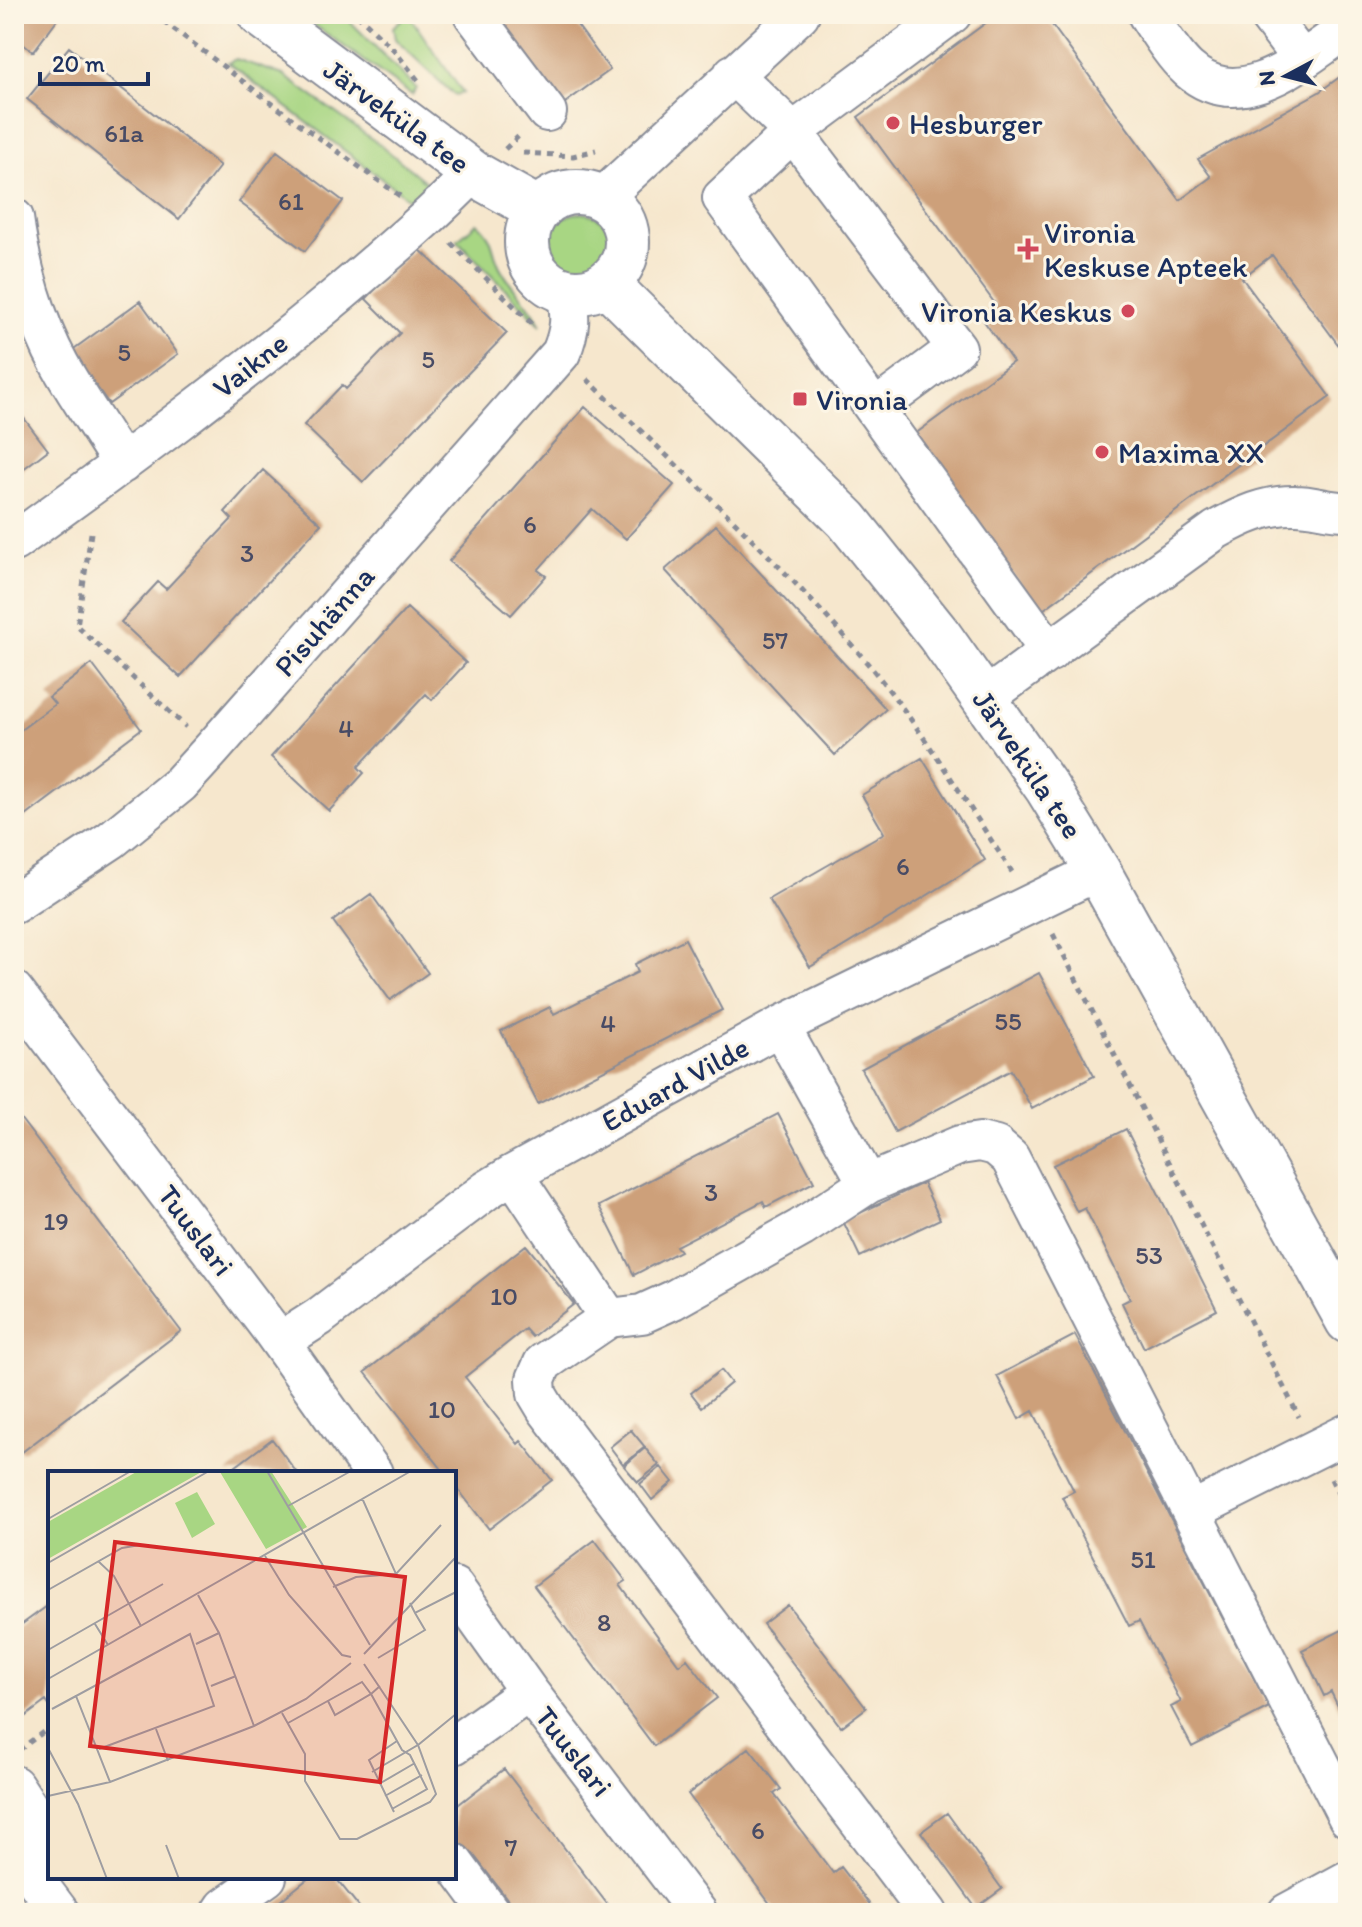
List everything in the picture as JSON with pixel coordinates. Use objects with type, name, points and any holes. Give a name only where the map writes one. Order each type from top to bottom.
[{"type":"main road","name":"Järveküla tee","points":[[260,14],[473,173],[539,210]]},
{"type":"main road","points":[[575,192],[602,198],[623,223],[627,239],[621,264],[586,287],[551,285],[538,273],[530,258],[527,241],[530,224],[539,210],[561,194],[575,192]]},
{"type":"main road","name":"Järveküla tee","points":[[586,287],[764,436],[847,520],[985,698],[1047,788],[1098,871],[1348,1321]]},
{"type":"street","points":[[473,14],[547,112]]},
{"type":"street","points":[[602,198],[800,14]]},
{"type":"street","points":[[952,14],[793,132],[722,198],[1050,652]]},
{"type":"street","points":[[1147,14],[1188,69],[1207,82],[1228,88],[1253,85],[1276,77],[1348,28]]},
{"type":"street","points":[[1267,14],[1302,60]]},
{"type":"street","points":[[733,74],[793,132],[957,348],[876,408]]},
{"type":"street","name":"Vaikne","points":[[14,542],[110,473],[288,336],[430,217],[473,173]]},
{"type":"street","points":[[14,218],[40,322],[110,473]]},
{"type":"street","name":"Pisuhänna","points":[[14,904],[111,840],[180,784],[561,353],[569,333],[570,312],[586,287]]},
{"type":"street","points":[[985,698],[1216,530],[1241,516],[1270,506],[1295,504],[1348,511]]},
{"type":"street","name":"Eduard Vilde","points":[[280,1342],[319,1317],[487,1190],[513,1174],[780,1026],[1098,871]]},
{"type":"street","name":"Tuuslari","points":[[14,991],[280,1342],[372,1471]]},
{"type":"street","points":[[780,1026],[868,1184]]},
{"type":"street","points":[[928,1913],[537,1394],[536,1379],[543,1363],[609,1318],[642,1314],[673,1300],[801,1228],[868,1184],[960,1145],[980,1142],[996,1146],[1010,1158],[1348,1818]]},
{"type":"street","points":[[513,1174],[609,1318]]},
{"type":"street","points":[[1192,1511],[1332,1441]]},
{"type":"street","name":"Tuuslari","points":[[456,1590],[681,1907]]},
{"type":"street","points":[[456,1744],[529,1692]]},
{"type":"street","points":[[14,1785],[37,1820],[36,1881],[60,1913]]},
{"type":"street","points":[[456,1866],[491,1913]]},
{"type":"street","points":[[221,1913],[264,1879]]},
{"type":"street","points":[[1287,1913],[1348,1880]]},
{"type":"path","points":[[154,14],[294,120],[430,217],[456,248],[852,644],[916,727],[1034,903],[1332,1441],[1348,1514]]},
{"type":"path","points":[[110,473],[77,626],[212,749]]},
{"type":"path","points":[[14,1754],[48,1728]]},
{"type":"green space","points":[[299,14],[343,14],[416,88],[412,95]]},
{"type":"green space","points":[[408,14],[463,93],[454,95],[395,39],[393,27]]},
{"type":"green space","points":[[236,59],[283,75],[383,147],[427,183],[427,201],[417,205],[228,63]]},
{"type":"green space","points":[[581,213],[599,219],[607,227],[613,245],[607,263],[599,271],[581,277],[563,271],[555,263],[549,245],[555,227],[563,219]]},
{"type":"green space","points":[[477,223],[490,239],[505,275],[541,325],[457,240]]},
{"type":"building","points":[[14,14],[61,14],[33,52],[14,37]]},
{"type":"building","points":[[490,14],[569,14],[610,70],[558,108]]},
{"type":"building","name":"Vironia Keskus","points":[[998,14],[1044,14],[1180,200],[1211,177],[1198,159],[1319,92],[1348,71],[1348,358],[1272,255],[1242,278],[1330,397],[1040,612],[911,437],[1013,362],[981,317],[996,305],[858,117]]},
{"type":"building","points":[[69,47],[220,166],[179,219],[27,99]]},
{"type":"building","points":[[277,151],[343,201],[305,251],[239,202]]},
{"type":"building","points":[[416,246],[507,333],[363,482],[304,425],[342,385],[346,389],[400,333],[366,299]]},
{"type":"building","points":[[140,301],[178,354],[109,404],[71,351]]},
{"type":"building","points":[[14,405],[48,450],[14,476]]},
{"type":"building","points":[[585,407],[674,485],[626,539],[592,509],[538,570],[546,576],[511,615],[449,561]]},
{"type":"building","points":[[263,470],[321,524],[180,677],[121,622],[158,582],[166,589],[232,519],[225,512]]},
{"type":"building","points":[[716,525],[886,709],[835,755],[665,570]]},
{"type":"building","points":[[407,608],[466,663],[432,700],[426,694],[358,767],[364,773],[329,811],[271,757]]},
{"type":"building","points":[[92,664],[141,729],[14,825],[14,735],[55,704],[49,697]]},
{"type":"building","points":[[922,758],[985,860],[810,967],[769,899],[884,833],[862,795]]},
{"type":"building","points":[[371,894],[428,973],[390,1000],[333,921]]},
{"type":"building","points":[[685,939],[722,1010],[538,1104],[501,1031],[550,1007],[554,1014],[638,972],[635,964]]},
{"type":"building","points":[[1039,973],[1094,1076],[1032,1109],[1011,1070],[895,1132],[861,1069]]},
{"type":"building","points":[[14,1110],[181,1331],[22,1452],[14,1442]]},
{"type":"building","points":[[778,1114],[814,1182],[766,1207],[763,1201],[676,1246],[680,1251],[634,1275],[599,1206]]},
{"type":"building","points":[[1126,1129],[1217,1310],[1144,1348],[1122,1303],[1130,1299],[1085,1208],[1077,1212],[1053,1165]]},
{"type":"building","points":[[923,1183],[940,1219],[860,1257],[843,1221]]},
{"type":"building","points":[[526,1245],[574,1304],[532,1337],[525,1329],[465,1377],[518,1444],[521,1441],[552,1480],[489,1529],[456,1487],[456,1471],[443,1471],[365,1372]]},
{"type":"building","points":[[1075,1335],[1269,1707],[1192,1747],[1171,1707],[1181,1702],[1139,1621],[1129,1626],[1062,1497],[1074,1491],[1033,1411],[1019,1419],[997,1376]]},
{"type":"building","points":[[721,1370],[731,1383],[702,1407],[691,1393]]},
{"type":"building","points":[[631,1430],[645,1447],[623,1464],[610,1447]]},
{"type":"building","points":[[272,1439],[296,1471],[230,1471]]},
{"type":"building","points":[[645,1448],[659,1465],[638,1482],[624,1466]]},
{"type":"building","points":[[661,1467],[673,1482],[652,1500],[640,1484]]},
{"type":"building","points":[[595,1540],[626,1581],[620,1585],[679,1665],[687,1659],[717,1698],[654,1746],[534,1586]]},
{"type":"building","points":[[48,1605],[48,1704],[46,1701],[14,1725],[14,1630]]},
{"type":"building","points":[[788,1605],[866,1708],[841,1727],[763,1624]]},
{"type":"building","points":[[1348,1627],[1348,1727],[1331,1692],[1324,1696],[1302,1650]]},
{"type":"building","points":[[749,1748],[781,1789],[774,1794],[833,1873],[841,1867],[871,1906],[862,1913],[777,1913],[688,1794]]},
{"type":"building","points":[[504,1769],[614,1913],[518,1913],[473,1854],[467,1858],[456,1843],[456,1806]]},
{"type":"building","points":[[947,1813],[1002,1889],[976,1908],[921,1832]]},
{"type":"building","points":[[308,1879],[337,1879],[364,1913],[265,1913]]},
{"type":"place","name":"Hesburger","points":[[893,123]]},
{"type":"place","name":"Vironia Keskuse Apteek","points":[[1028,249]]},
{"type":"place","name":"Vironia Keskus","points":[[1128,311]]},
{"type":"place","name":"Vironia","points":[[800,399]]},
{"type":"place","name":"Maxima XX","points":[[1102,452]]}]
